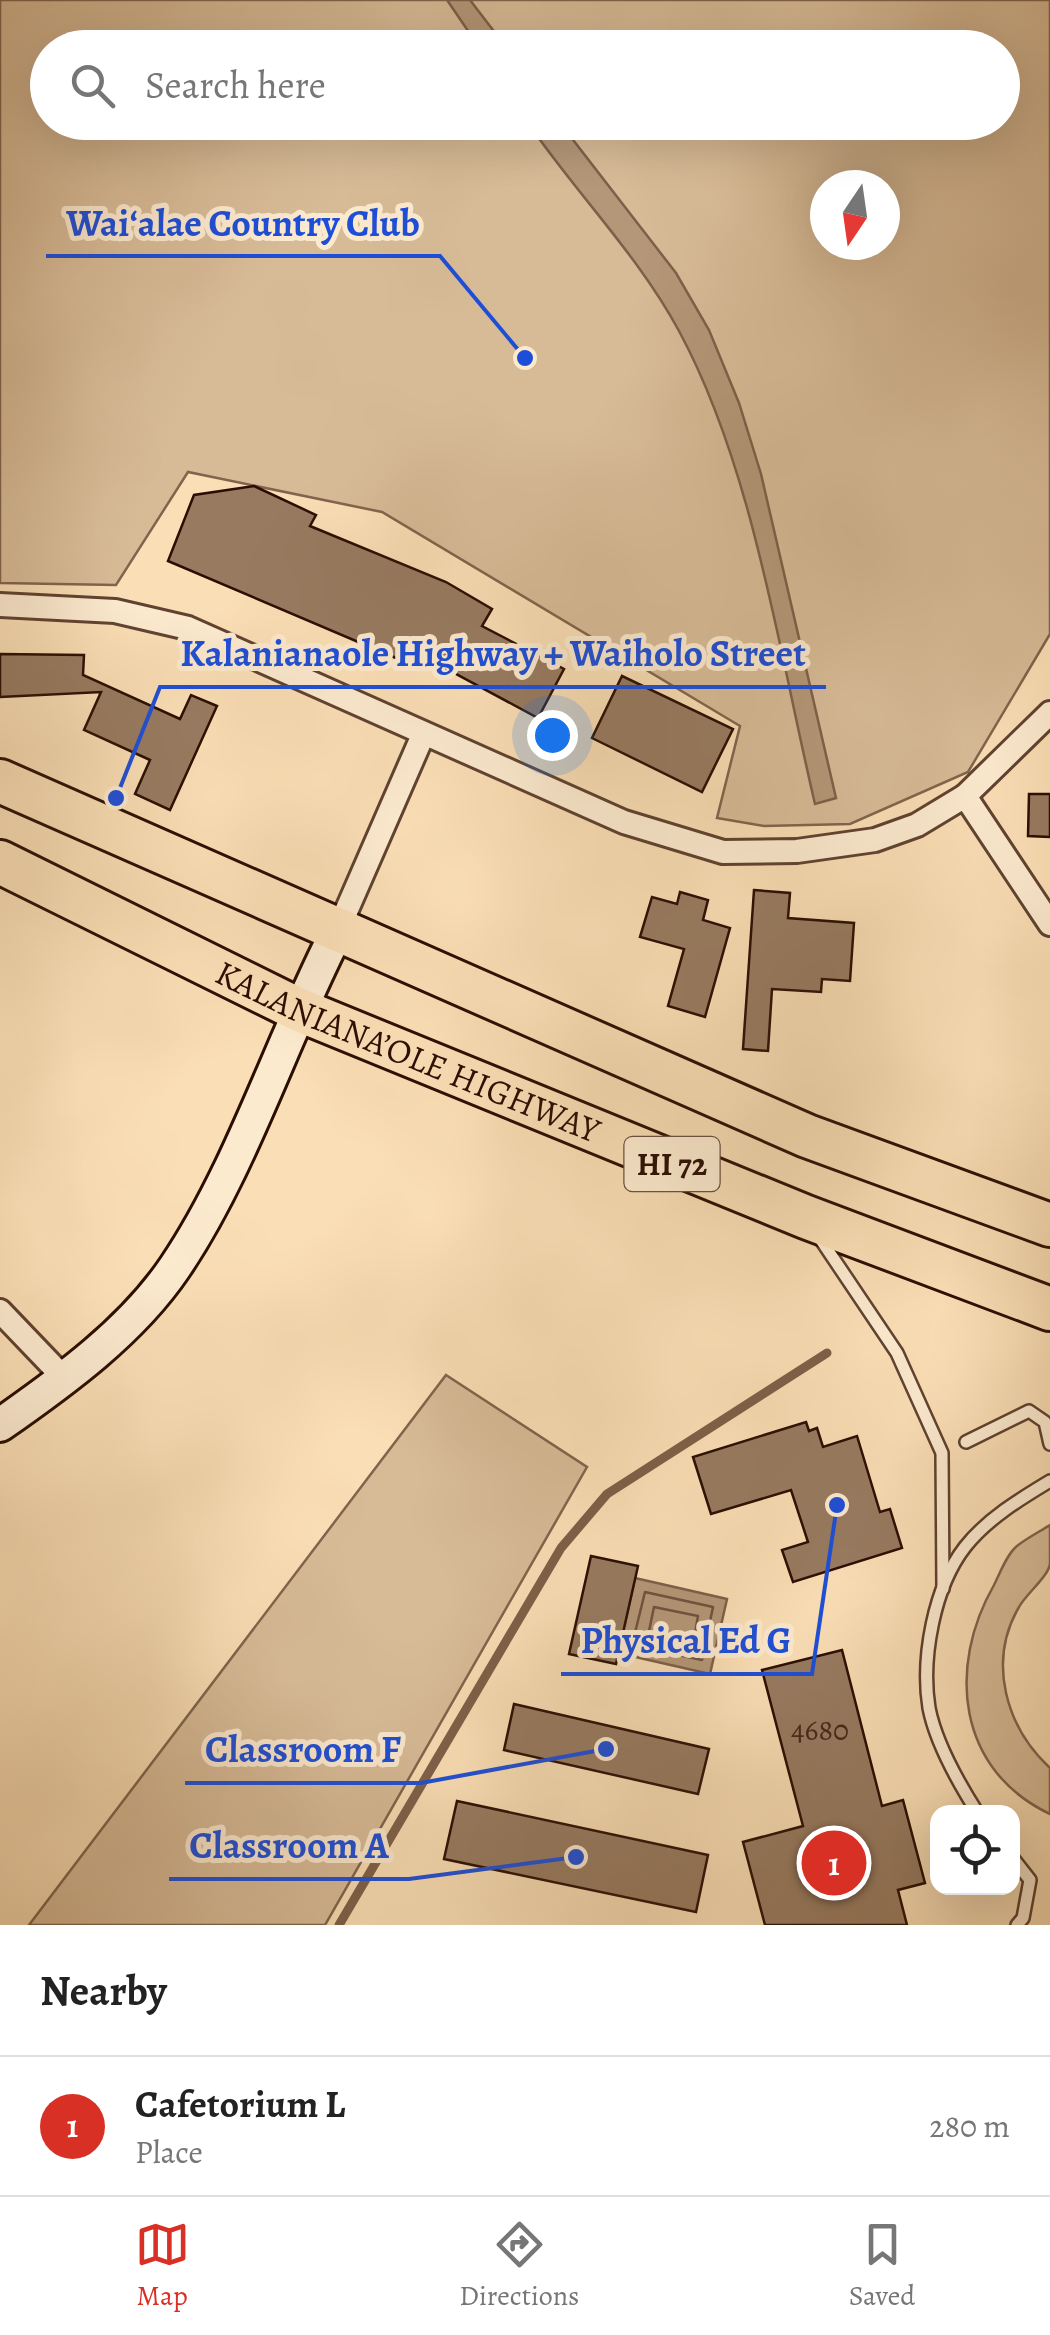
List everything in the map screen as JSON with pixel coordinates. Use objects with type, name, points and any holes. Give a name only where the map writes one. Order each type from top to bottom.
[{"type":"highway","name":"HI 72","points":[[0,782],[807,1136],[1050,1225]]},
{"type":"highway","name":"KALANIANA’OLE HIGHWAY","points":[[0,862],[297,1008],[806,1218],[1050,1310]]},
{"type":"street","points":[[0,605],[115,610],[188,628],[624,822],[723,852],[797,851],[875,840],[917,825],[965,796],[1050,713]]},
{"type":"street","points":[[0,1425],[65,1379],[175,1268],[230,1166],[297,1008],[338,930],[423,734]]},
{"type":"street","points":[[965,796],[1050,924]]},
{"type":"street","points":[[0,1312],[65,1379]]},
{"type":"lane","points":[[806,1218],[897,1353],[942,1453],[943,1589]]},
{"type":"lane","points":[[966,1442],[1029,1412],[1044,1422],[1050,1444]]},
{"type":"lane","points":[[973,1805],[944,1752],[929,1708],[928,1648],[943,1589],[965,1547],[1012,1504],[1050,1481]]},
{"type":"lane","points":[[1017,1925],[1023,1918],[1030,1880],[1020,1868]]},
{"type":"shaded area","points":[[0,0],[1050,0],[1050,634],[968,772],[850,824],[764,826],[717,818],[740,726],[382,512],[188,472],[116,585],[0,583]]},
{"type":"shaded area","points":[[446,1375],[587,1467],[325,1925],[29,1925]]},
{"type":"shaded area","points":[[1050,1525],[1050,1564],[1009,1628],[1003,1671],[1012,1714],[1035,1752],[1050,1768],[1050,1814],[1019,1795],[995,1771],[979,1744],[970,1714],[967,1682],[970,1649],[979,1617],[1004,1564],[1017,1546]]},
{"type":"water","points":[[447,0],[470,0],[493,30],[467,30]]},
{"type":"water","points":[[540,140],[573,140],[676,273],[709,330],[739,403],[761,474],[836,798],[815,804],[761,562],[745,501],[705,384],[679,331],[645,276]]},
{"type":"water","points":[[635,1578],[727,1599],[710,1674],[618,1653]]},
{"type":"building","points":[[254,486],[316,515],[310,526],[446,582],[492,609],[482,626],[564,669],[538,718],[415,652],[410,664],[168,561],[194,495]]},
{"type":"building","points":[[0,654],[84,655],[83,675],[180,719],[191,695],[217,706],[170,810],[135,794],[150,760],[84,730],[101,692],[0,697]]},
{"type":"building","points":[[622,676],[733,729],[702,792],[592,738]]},
{"type":"building","points":[[1029,794],[1050,794],[1050,837],[1028,836]]},
{"type":"building","points":[[754,890],[790,893],[788,918],[854,923],[850,981],[822,979],[821,992],[772,989],[768,1051],[743,1049]]},
{"type":"building","points":[[680,892],[708,900],[703,920],[730,928],[705,1017],[668,1006],[684,949],[640,937],[652,897],[677,904]]},
{"type":"building","points":[[806,1422],[809,1431],[817,1428],[823,1447],[857,1436],[880,1512],[890,1509],[902,1548],[793,1582],[782,1550],[808,1542],[791,1490],[711,1514],[693,1457]]},
{"type":"building","points":[[591,1556],[638,1566],[616,1664],[569,1654]]},
{"type":"building","points":[[842,1650],[882,1806],[903,1800],[925,1883],[898,1890],[907,1925],[765,1925],[743,1842],[803,1826],[762,1670]]},
{"type":"building","points":[[514,1704],[709,1749],[698,1794],[504,1750]]},
{"type":"building","points":[[457,1801],[708,1855],[696,1912],[444,1859]]},
{"type":"waterway","points":[[339,1925],[561,1548],[607,1494],[827,1353]]},
{"type":"place","name":"Waiʻalae Country Club","points":[[525,358]]},
{"type":"place","name":"Kalanianaole Highway + Waiholo Street","points":[[116,798]]},
{"type":"place","name":"Physical Ed G","points":[[837,1505]]},
{"type":"place","name":"Classroom F","points":[[606,1749]]},
{"type":"place","name":"Classroom A","points":[[576,1857]]},
{"type":"place","name":"Cafetorium L","points":[[834,1863]]}]
